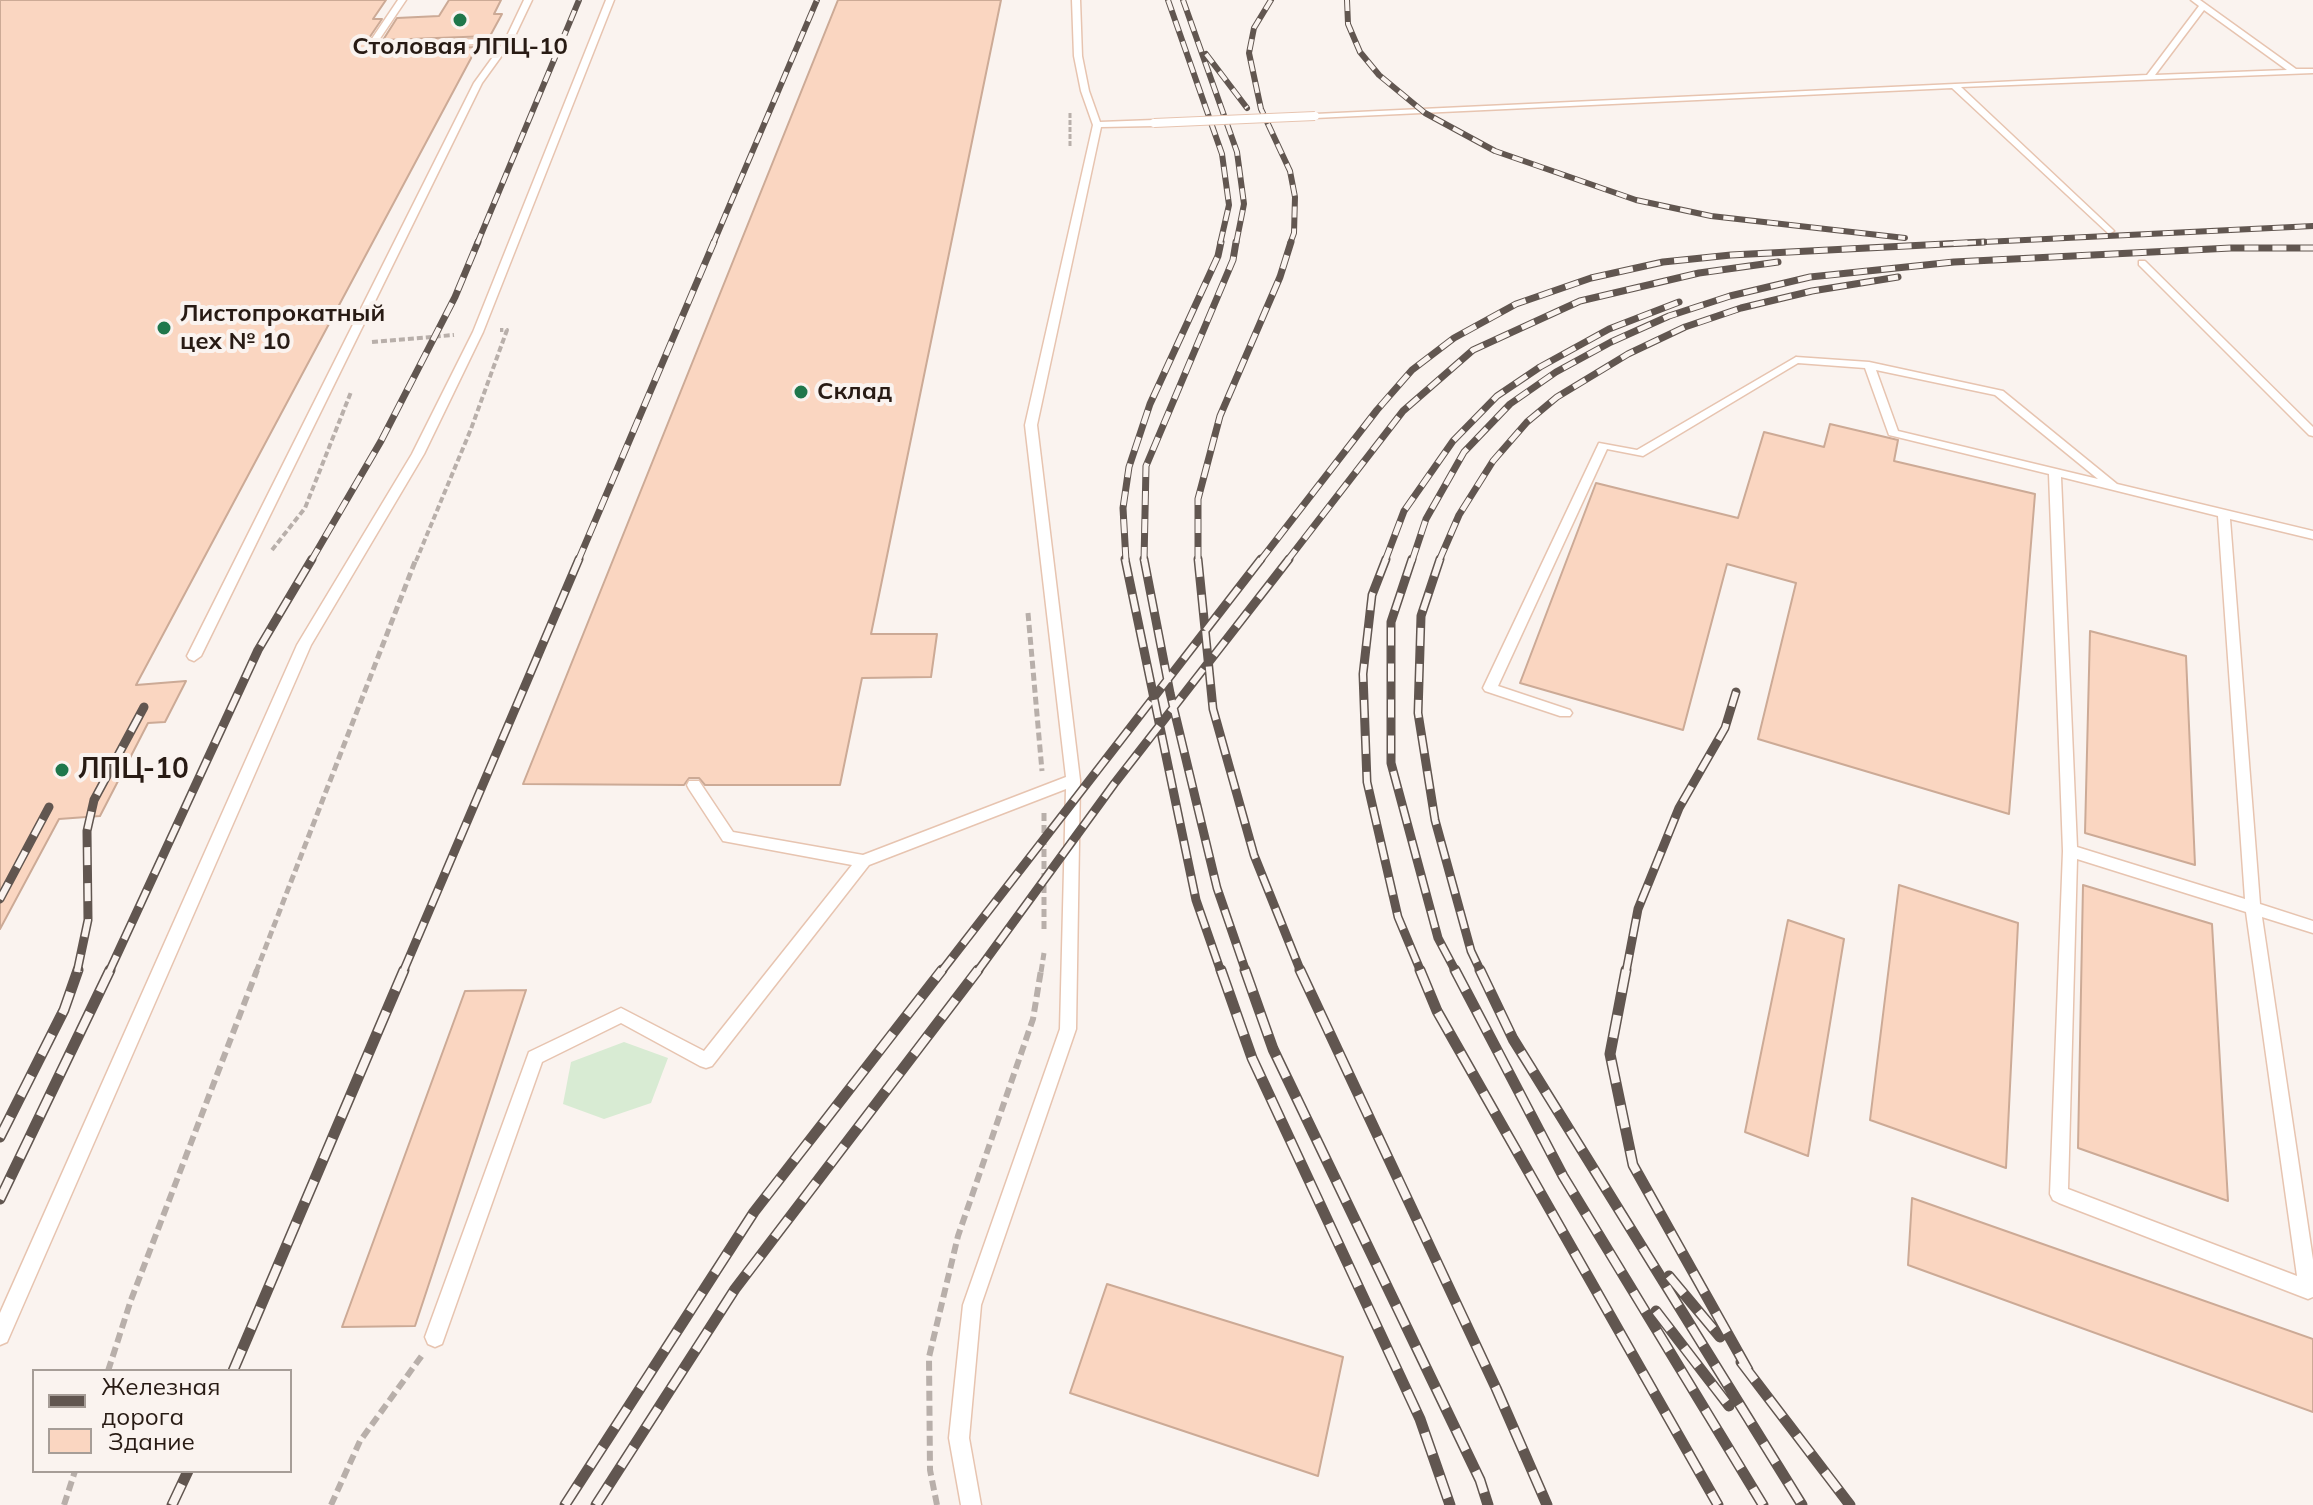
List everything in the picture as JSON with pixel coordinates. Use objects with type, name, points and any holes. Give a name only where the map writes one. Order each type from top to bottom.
[{"type":"lane","points":[[402,0],[371,46],[509,40]]},
{"type":"lane","points":[[194,656],[478,83],[509,40],[528,0]]},
{"type":"lane","points":[[0,1335],[304,645],[418,454],[478,332],[610,0]]},
{"type":"lane","points":[[971,1505],[959,1438],[972,1305],[1068,1029],[1073,780],[1031,425],[1097,125],[1085,91],[1078,56],[1076,0]]},
{"type":"lane","points":[[2148,79],[2199,3],[2295,72]]},
{"type":"lane","points":[[1097,125],[2313,71]]},
{"type":"lane","points":[[1954,85],[2109,231]]},
{"type":"lane","points":[[2142,263],[2313,433]]},
{"type":"lane","points":[[1565,713],[1490,688],[1603,445],[1639,454],[1796,360],[1869,365],[1999,393],[2112,485]]},
{"type":"lane","points":[[1869,365],[1893,433],[2313,535]]},
{"type":"lane","points":[[2055,473],[2070,851],[2059,1194],[2308,1290],[2253,910],[2224,514]]},
{"type":"lane","points":[[435,1337],[535,1057],[621,1015],[706,1061],[864,861],[1073,780]]},
{"type":"lane","points":[[694,785],[728,837],[864,861]]},
{"type":"lane","points":[[2070,851],[2313,927]]},
{"type":"path","points":[[1070,154],[1069,93],[1085,91]]},
{"type":"path","points":[[109,1369],[131,1300],[389,624],[471,429],[507,330],[370,342]]},
{"type":"path","points":[[937,1505],[930,1470],[929,1357],[958,1236],[1033,1019],[1044,953],[1043,792],[1028,607]]},
{"type":"path","points":[[331,1505],[360,1441],[435,1337]]},
{"type":"path","points":[[64,1505],[74,1473]]},
{"type":"green space","points":[[624,1042],[668,1058],[651,1103],[604,1119],[563,1104],[571,1062]]},
{"type":"building","name":"Листопрокатный цех № 10","points":[[0,0],[386,0],[373,19],[382,19],[365,44],[368,51],[477,47],[136,685],[186,681],[165,722],[148,723],[100,816],[59,819],[0,929]]},
{"type":"building","name":"Столовая ЛПЦ-10","points":[[449,0],[501,0],[494,14],[502,14],[490,36],[383,40],[397,18],[439,16]]},
{"type":"building","name":"Склад","points":[[838,0],[1001,0],[871,634],[937,634],[931,677],[862,678],[840,785],[705,785],[699,778],[689,778],[684,785],[523,784]]},
{"type":"building","points":[[1830,424],[1898,440],[1894,461],[2035,494],[2009,814],[1758,739],[1796,583],[1727,564],[1683,730],[1520,683],[1596,483],[1738,518],[1764,432],[1824,447]]},
{"type":"building","points":[[2090,631],[2186,656],[2195,865],[2085,833]]},
{"type":"building","points":[[1899,885],[2018,923],[2006,1168],[1870,1120]]},
{"type":"building","points":[[2083,885],[2212,924],[2228,1201],[2078,1148]]},
{"type":"building","points":[[1788,920],[1844,939],[1808,1156],[1745,1132]]},
{"type":"building","points":[[526,990],[415,1326],[342,1327],[465,991]]},
{"type":"building","points":[[1912,1198],[2313,1339],[2313,1412],[1908,1265]]},
{"type":"building","points":[[1107,1284],[1343,1357],[1318,1476],[1070,1393]]},
{"type":"railway","points":[[477,244],[579,0]]},
{"type":"railway","points":[[713,244],[817,0]]},
{"type":"railway","points":[[1168,0],[1222,154],[1229,205],[1220,244]]},
{"type":"railway","points":[[1183,0],[1237,152],[1244,204],[1236,244]]},
{"type":"railway","points":[[1271,0],[1254,28],[1249,53],[1261,109],[1290,171],[1295,197],[1294,233],[1290,244]]},
{"type":"railway","points":[[1347,0],[1348,24],[1360,52],[1379,75],[1425,113],[1495,151],[1636,200],[1711,216],[1905,238]]},
{"type":"railway","points":[[1206,54],[1247,108]]},
{"type":"railway","points":[[1982,242],[2313,226]]},
{"type":"railway","points":[[311,561],[381,441],[455,297],[478,242]]},
{"type":"railway","points":[[578,561],[714,242]]},
{"type":"railway","points":[[1126,561],[1123,508],[1129,467],[1150,404],[1218,256],[1221,242]]},
{"type":"railway","points":[[1144,559],[1146,466],[1233,260],[1236,242]]},
{"type":"railway","points":[[1198,559],[1198,499],[1220,416],[1280,277],[1291,242]]},
{"type":"railway","points":[[1260,561],[1377,410],[1412,370],[1454,338],[1516,304],[1591,278],[1663,262],[1731,255],[1982,242]]},
{"type":"railway","points":[[1943,244],[1982,242]]},
{"type":"railway","points":[[1412,561],[1426,519],[1464,452],[1510,404],[1556,372],[1611,342],[1669,316],[1730,296],[1810,277],[1954,262],[2231,248],[2313,248]]},
{"type":"railway","points":[[1287,561],[1403,411],[1473,350],[1580,301],[1699,273],[1778,262]]},
{"type":"railway","points":[[1439,561],[1459,515],[1493,461],[1527,422],[1557,397],[1628,354],[1685,327],[1741,308],[1812,291],[1898,277]]},
{"type":"railway","points":[[1385,561],[1404,511],[1453,441],[1497,396],[1540,367],[1609,329],[1679,302]]},
{"type":"railway","points":[[109,972],[258,650],[312,559]]},
{"type":"railway","points":[[403,972],[579,559]]},
{"type":"railway","points":[[1125,559],[1154,697]]},
{"type":"railway","points":[[1144,559],[1167,680]]},
{"type":"railway","points":[[1198,559],[1205,631]]},
{"type":"railway","points":[[1205,631],[1261,559]]},
{"type":"railway","points":[[1208,663],[1289,559]]},
{"type":"railway","points":[[1386,559],[1372,595],[1363,674],[1367,782],[1398,917],[1421,972]]},
{"type":"railway","points":[[1412,559],[1391,622],[1391,763],[1438,938],[1456,972]]},
{"type":"railway","points":[[1440,559],[1421,616],[1418,713],[1435,820],[1471,951],[1481,972]]},
{"type":"railway","points":[[1167,680],[1205,631]]},
{"type":"railway","points":[[1205,631],[1208,663]]},
{"type":"railway","points":[[1173,708],[1208,663]]},
{"type":"railway","points":[[1208,663],[1213,709],[1254,855],[1301,972]]},
{"type":"railway","points":[[1154,697],[1167,680]]},
{"type":"railway","points":[[1167,680],[1173,708]]},
{"type":"railway","points":[[1626,972],[1638,909],[1679,808],[1725,728],[1736,692]]},
{"type":"railway","points":[[941,972],[1154,697]]},
{"type":"railway","points":[[1154,697],[1160,725]]},
{"type":"railway","points":[[77,972],[88,920],[87,831],[94,800],[144,707]]},
{"type":"railway","points":[[1160,725],[1173,708]]},
{"type":"railway","points":[[1173,708],[1217,888],[1246,972]]},
{"type":"railway","points":[[977,972],[1160,725]]},
{"type":"railway","points":[[1160,725],[1196,900],[1221,972]]},
{"type":"railway","points":[[0,899],[49,807]]},
{"type":"railway","points":[[0,1137],[64,1010],[78,970]]},
{"type":"railway","points":[[0,1199],[110,970]]},
{"type":"railway","points":[[234,1369],[404,970]]},
{"type":"railway","points":[[565,1505],[754,1212],[942,970]]},
{"type":"railway","points":[[596,1505],[735,1289],[978,970]]},
{"type":"railway","points":[[1221,970],[1252,1058],[1420,1419],[1450,1505]]},
{"type":"railway","points":[[1245,970],[1273,1049],[1480,1480],[1488,1505]]},
{"type":"railway","points":[[1300,970],[1496,1388],[1547,1505]]},
{"type":"railway","points":[[1420,970],[1437,1011],[1718,1505]]},
{"type":"railway","points":[[1455,970],[1563,1176],[1763,1505]]},
{"type":"railway","points":[[1480,970],[1513,1039],[1802,1505]]},
{"type":"railway","points":[[1626,970],[1610,1054],[1633,1165],[1748,1370]]},
{"type":"railway","points":[[1669,1276],[1720,1337]]},
{"type":"railway","points":[[1656,1311],[1729,1406]]},
{"type":"railway","points":[[1741,1362],[1850,1505]]},
{"type":"railway","points":[[172,1505],[187,1473]]},
{"type":"place","name":"Столовая ЛПЦ-10","points":[[460,20]]},
{"type":"place","name":"Листопрокатный цех № 10","points":[[164,328]]},
{"type":"place","name":"Склад","points":[[801,392]]},
{"type":"place","name":"ЛПЦ-10","points":[[62,770]]}]
